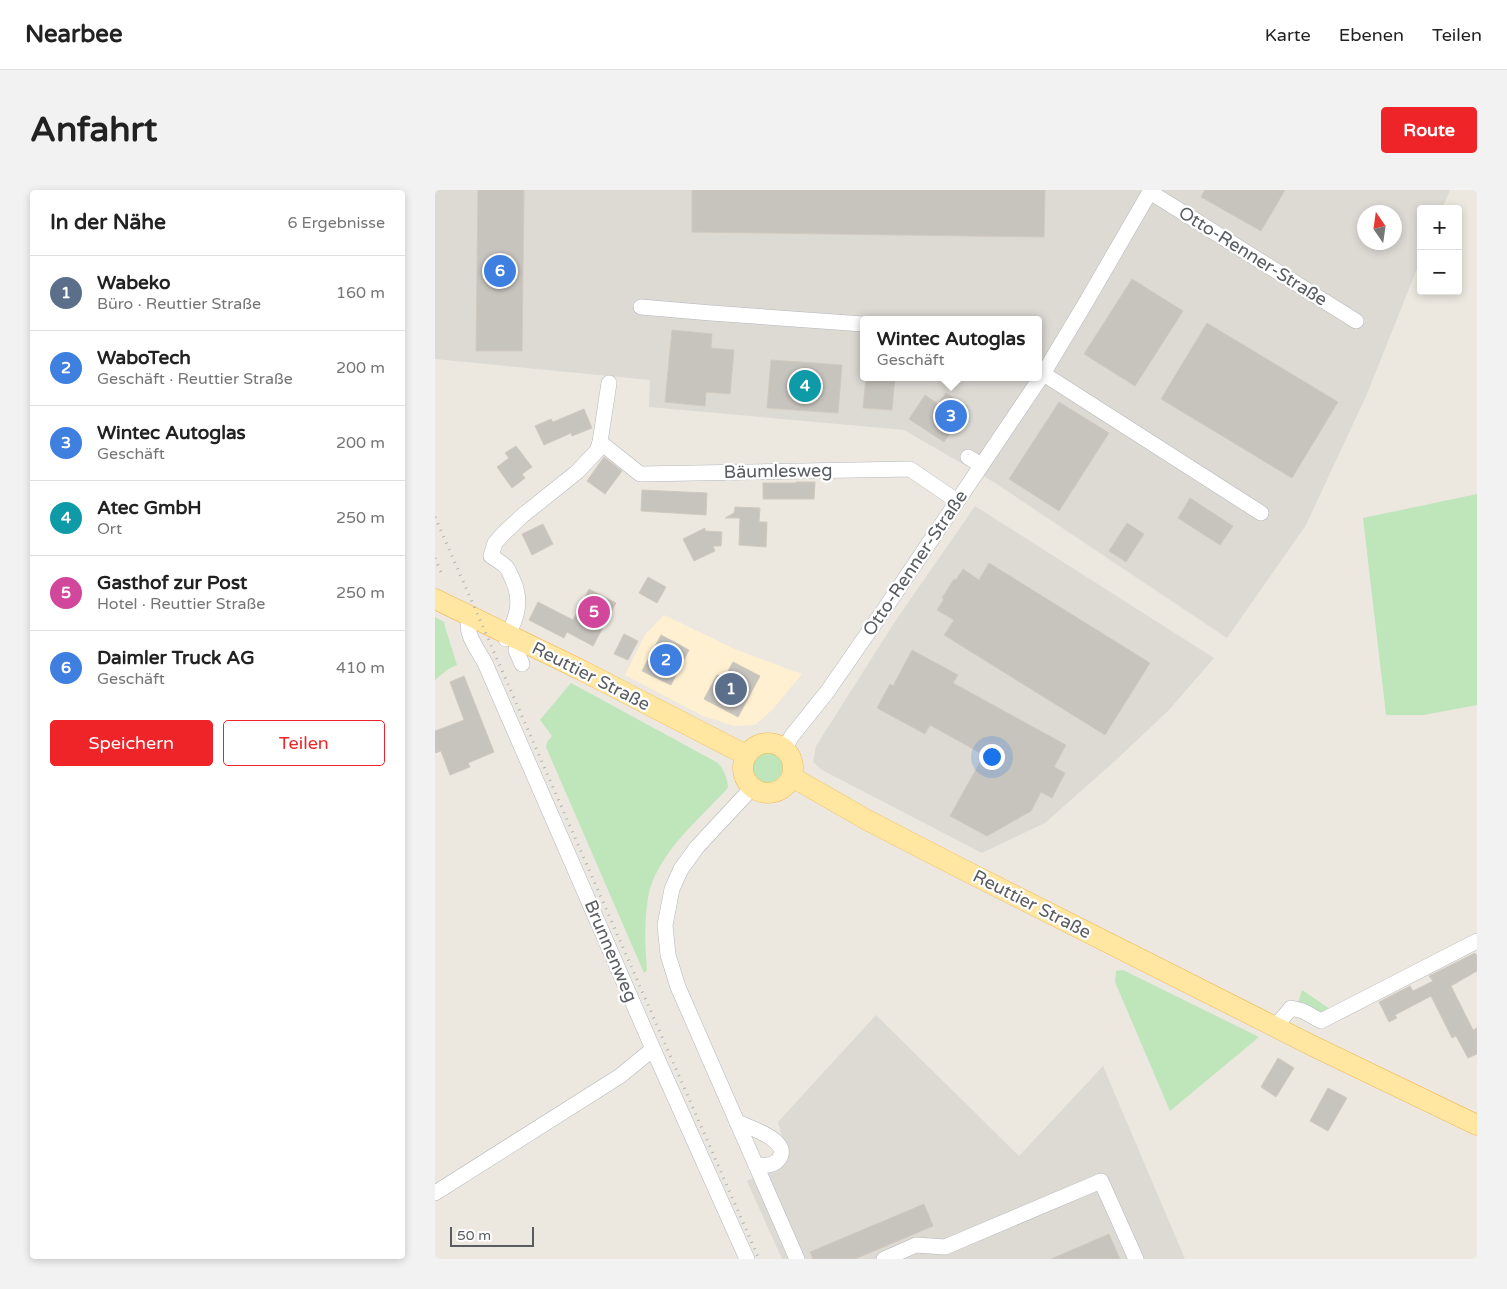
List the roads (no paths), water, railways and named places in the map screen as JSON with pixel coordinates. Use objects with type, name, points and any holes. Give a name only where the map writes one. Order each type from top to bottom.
[{"type":"main road","name":"Reuttier Straße","points":[[435,599],[746,755]]},
{"type":"main road","points":[[773,743],[785,749],[793,762],[792,777],[789,783],[778,792],[765,794],[752,788],[745,780],[743,770],[746,755],[750,750],[761,744],[773,743]]},
{"type":"main road","name":"Reuttier Straße","points":[[792,777],[867,820],[1275,1027],[1477,1125]]},
{"type":"street","name":"Otto-Renner-Straße","points":[[1042,371],[1151,191],[1356,321]]},
{"type":"street","points":[[641,307],[860,324]]},
{"type":"street","points":[[1042,374],[1261,513]]},
{"type":"street","name":"Otto-Renner-Straße","points":[[785,749],[791,737],[827,692],[886,608],[1036,381]]},
{"type":"street","points":[[522,664],[512,638],[519,606],[515,584],[507,568],[491,556],[495,544],[503,534],[522,516],[577,472],[597,451],[609,384]]},
{"type":"street","name":"Bäumlesweg","points":[[600,442],[640,474],[910,469],[957,501]]},
{"type":"street","points":[[968,457],[981,465]]},
{"type":"street","name":"Brunnenweg","points":[[470,615],[467,622],[470,636],[485,663],[747,1259]]},
{"type":"street","points":[[752,788],[697,847],[681,869],[672,889],[665,925],[668,955],[678,987],[797,1259]]},
{"type":"street","points":[[1275,1027],[1291,1008],[1303,1011],[1321,1020],[1477,941]]},
{"type":"street","points":[[435,1193],[620,1076],[653,1048]]},
{"type":"street","points":[[737,1122],[764,1133],[785,1148],[779,1159],[774,1163],[761,1166],[755,1164]]},
{"type":"street","points":[[884,1259],[916,1245],[945,1247],[1101,1182],[1136,1259]]},
{"type":"railway","points":[[435,517],[759,1259]]},
{"type":"railway","points":[[435,558],[441,572]]},
{"type":"place","name":"Daimler Truck AG","points":[[500,271]]},
{"type":"place","name":"Atec GmbH","points":[[805,386]]},
{"type":"place","name":"Wintec Autoglas","points":[[951,416]]},
{"type":"place","name":"Gasthof zur Post","points":[[594,612]]},
{"type":"place","name":"WaboTech","points":[[666,660]]},
{"type":"place","name":"Wabeko","points":[[731,689]]}]
